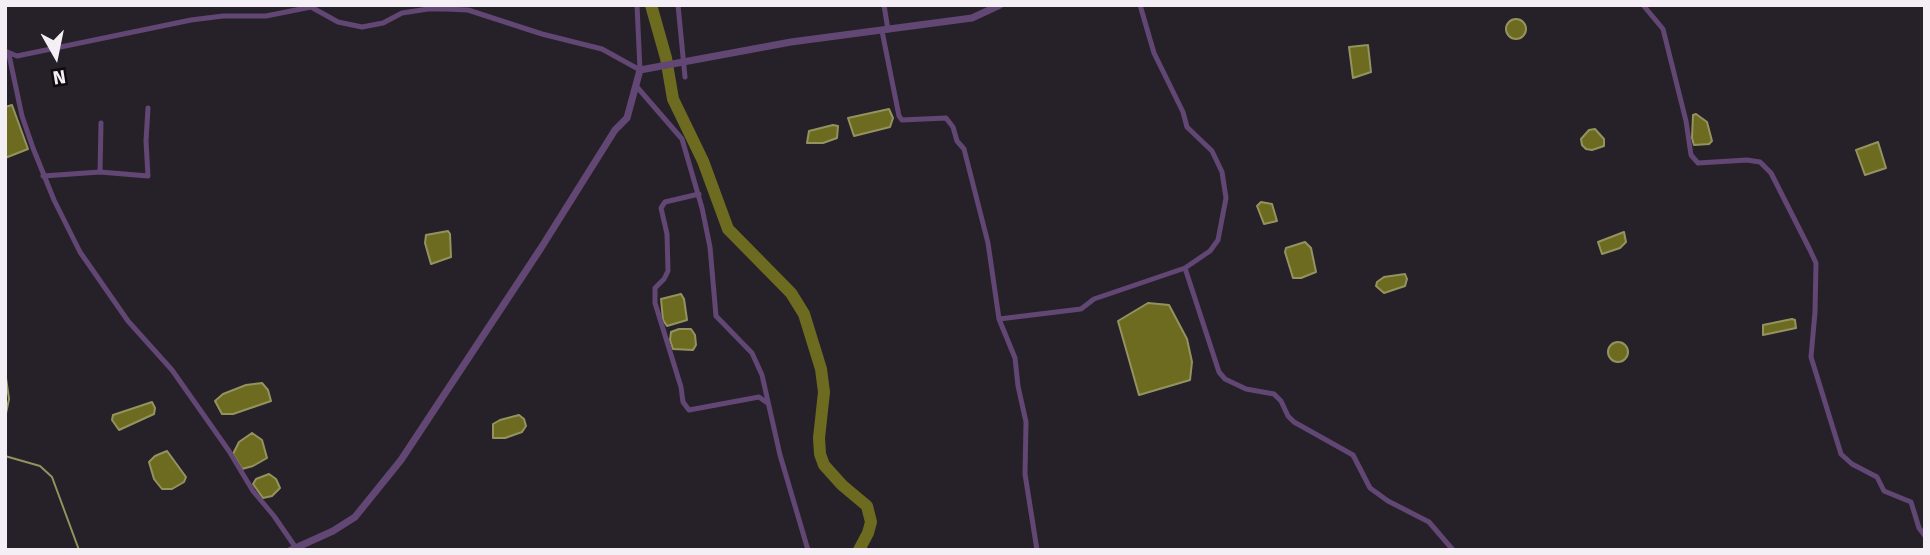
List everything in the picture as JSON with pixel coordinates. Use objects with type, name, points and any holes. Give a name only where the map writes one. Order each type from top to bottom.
[{"type":"street","points":[[636,5],[640,70],[628,118],[615,130],[423,429],[380,489],[355,517],[333,531],[294,549],[172,370],[115,304],[80,252],[43,176],[22,116],[7,53],[17,56],[191,20],[223,16],[266,16],[311,7],[338,22],[362,27],[383,23],[402,13],[463,8],[542,34],[602,48],[640,70],[791,42],[972,18],[1000,5]]},
{"type":"street","points":[[678,5],[685,77]]},
{"type":"street","points":[[884,5],[885,31],[899,116],[902,120],[946,118],[964,149],[988,243],[999,319],[1015,358],[1026,422],[1025,474],[1037,550]]},
{"type":"street","points":[[999,319],[1080,309],[1094,299],[1185,268],[1210,251],[1217,240],[1226,198],[1222,172],[1212,151],[1188,127],[1154,53],[1140,5]]},
{"type":"street","points":[[1643,5],[1663,29],[1686,121],[1691,155],[1698,163],[1747,160],[1760,163],[1771,173],[1816,263],[1811,357],[1841,454],[1852,464],[1877,477],[1884,491],[1911,502],[1919,528],[1925,536]]},
{"type":"street","points":[[5,78],[12,75]]},
{"type":"street","points":[[637,87],[682,139],[699,194],[710,247],[716,316],[752,353],[762,376],[808,550]]},
{"type":"street","points":[[43,176],[100,172],[148,176],[148,108]]},
{"type":"street","points":[[100,172],[101,123]]},
{"type":"street","points":[[699,194],[665,201],[662,208],[667,234],[668,271],[655,288],[655,303],[683,402],[689,410],[760,397],[767,403]]},
{"type":"street","points":[[1185,268],[1219,372],[1226,379],[1246,389],[1274,394],[1294,422],[1353,455],[1370,488],[1388,501],[1429,522],[1453,550]]},
{"type":"shaded area","points":[[1516,19],[1523,22],[1526,29],[1523,36],[1516,39],[1509,36],[1506,29],[1509,22]]},
{"type":"shaded area","points":[[1368,45],[1371,72],[1353,78],[1349,47]]},
{"type":"shaded area","points":[[12,105],[28,149],[5,158],[5,107]]},
{"type":"shaded area","points":[[889,109],[893,118],[890,127],[854,136],[848,118]]},
{"type":"shaded area","points":[[1696,114],[1707,122],[1712,141],[1709,144],[1694,145],[1693,115]]},
{"type":"shaded area","points":[[838,126],[837,138],[823,143],[807,143],[809,131]]},
{"type":"shaded area","points":[[1595,129],[1604,139],[1604,146],[1586,149],[1581,139],[1589,130]]},
{"type":"shaded area","points":[[1878,142],[1886,168],[1865,175],[1856,150]]},
{"type":"shaded area","points":[[1261,202],[1272,204],[1277,221],[1264,224],[1257,206]]},
{"type":"shaded area","points":[[448,231],[451,257],[431,264],[425,243],[426,235]]},
{"type":"shaded area","points":[[1624,232],[1626,242],[1620,248],[1602,254],[1598,242]]},
{"type":"shaded area","points":[[1305,242],[1311,248],[1316,272],[1293,278],[1286,248]]},
{"type":"shaded area","points":[[1405,274],[1405,286],[1384,293],[1376,286],[1384,277]]},
{"type":"shaded area","points":[[681,294],[687,320],[667,326],[663,320],[661,299]]},
{"type":"shaded area","points":[[1148,303],[1169,305],[1187,339],[1192,362],[1190,380],[1139,395],[1118,321]]},
{"type":"shaded area","points":[[1795,320],[1796,328],[1763,335],[1763,325]]},
{"type":"shaded area","points":[[691,329],[695,335],[696,345],[693,350],[673,349],[671,332]]},
{"type":"shaded area","points":[[1618,342],[1625,345],[1628,352],[1625,359],[1618,362],[1611,359],[1608,352],[1611,345]]},
{"type":"shaded area","points":[[262,383],[268,390],[271,401],[233,414],[222,414],[215,401],[223,394],[246,385]]},
{"type":"shaded area","points":[[152,402],[154,414],[119,430],[112,420],[113,415]]},
{"type":"shaded area","points":[[519,415],[526,426],[522,432],[505,438],[493,438],[493,424]]},
{"type":"shaded area","points":[[252,433],[262,440],[267,458],[242,469],[233,454],[239,442]]},
{"type":"shaded area","points":[[167,451],[186,477],[184,482],[172,489],[162,489],[154,479],[149,462]]},
{"type":"shaded area","points":[[269,474],[276,479],[280,488],[272,496],[263,498],[253,484],[256,479]]},
{"type":"waterway","points":[[651,5],[666,58],[673,99],[703,161],[728,229],[791,293],[804,314],[821,369],[824,392],[820,454],[824,465],[842,485],[867,506],[871,522],[859,550]]},
{"type":"waterway","points":[[5,371],[9,399],[5,418]]},
{"type":"waterway","points":[[5,456],[40,466],[52,477],[79,550]]}]
